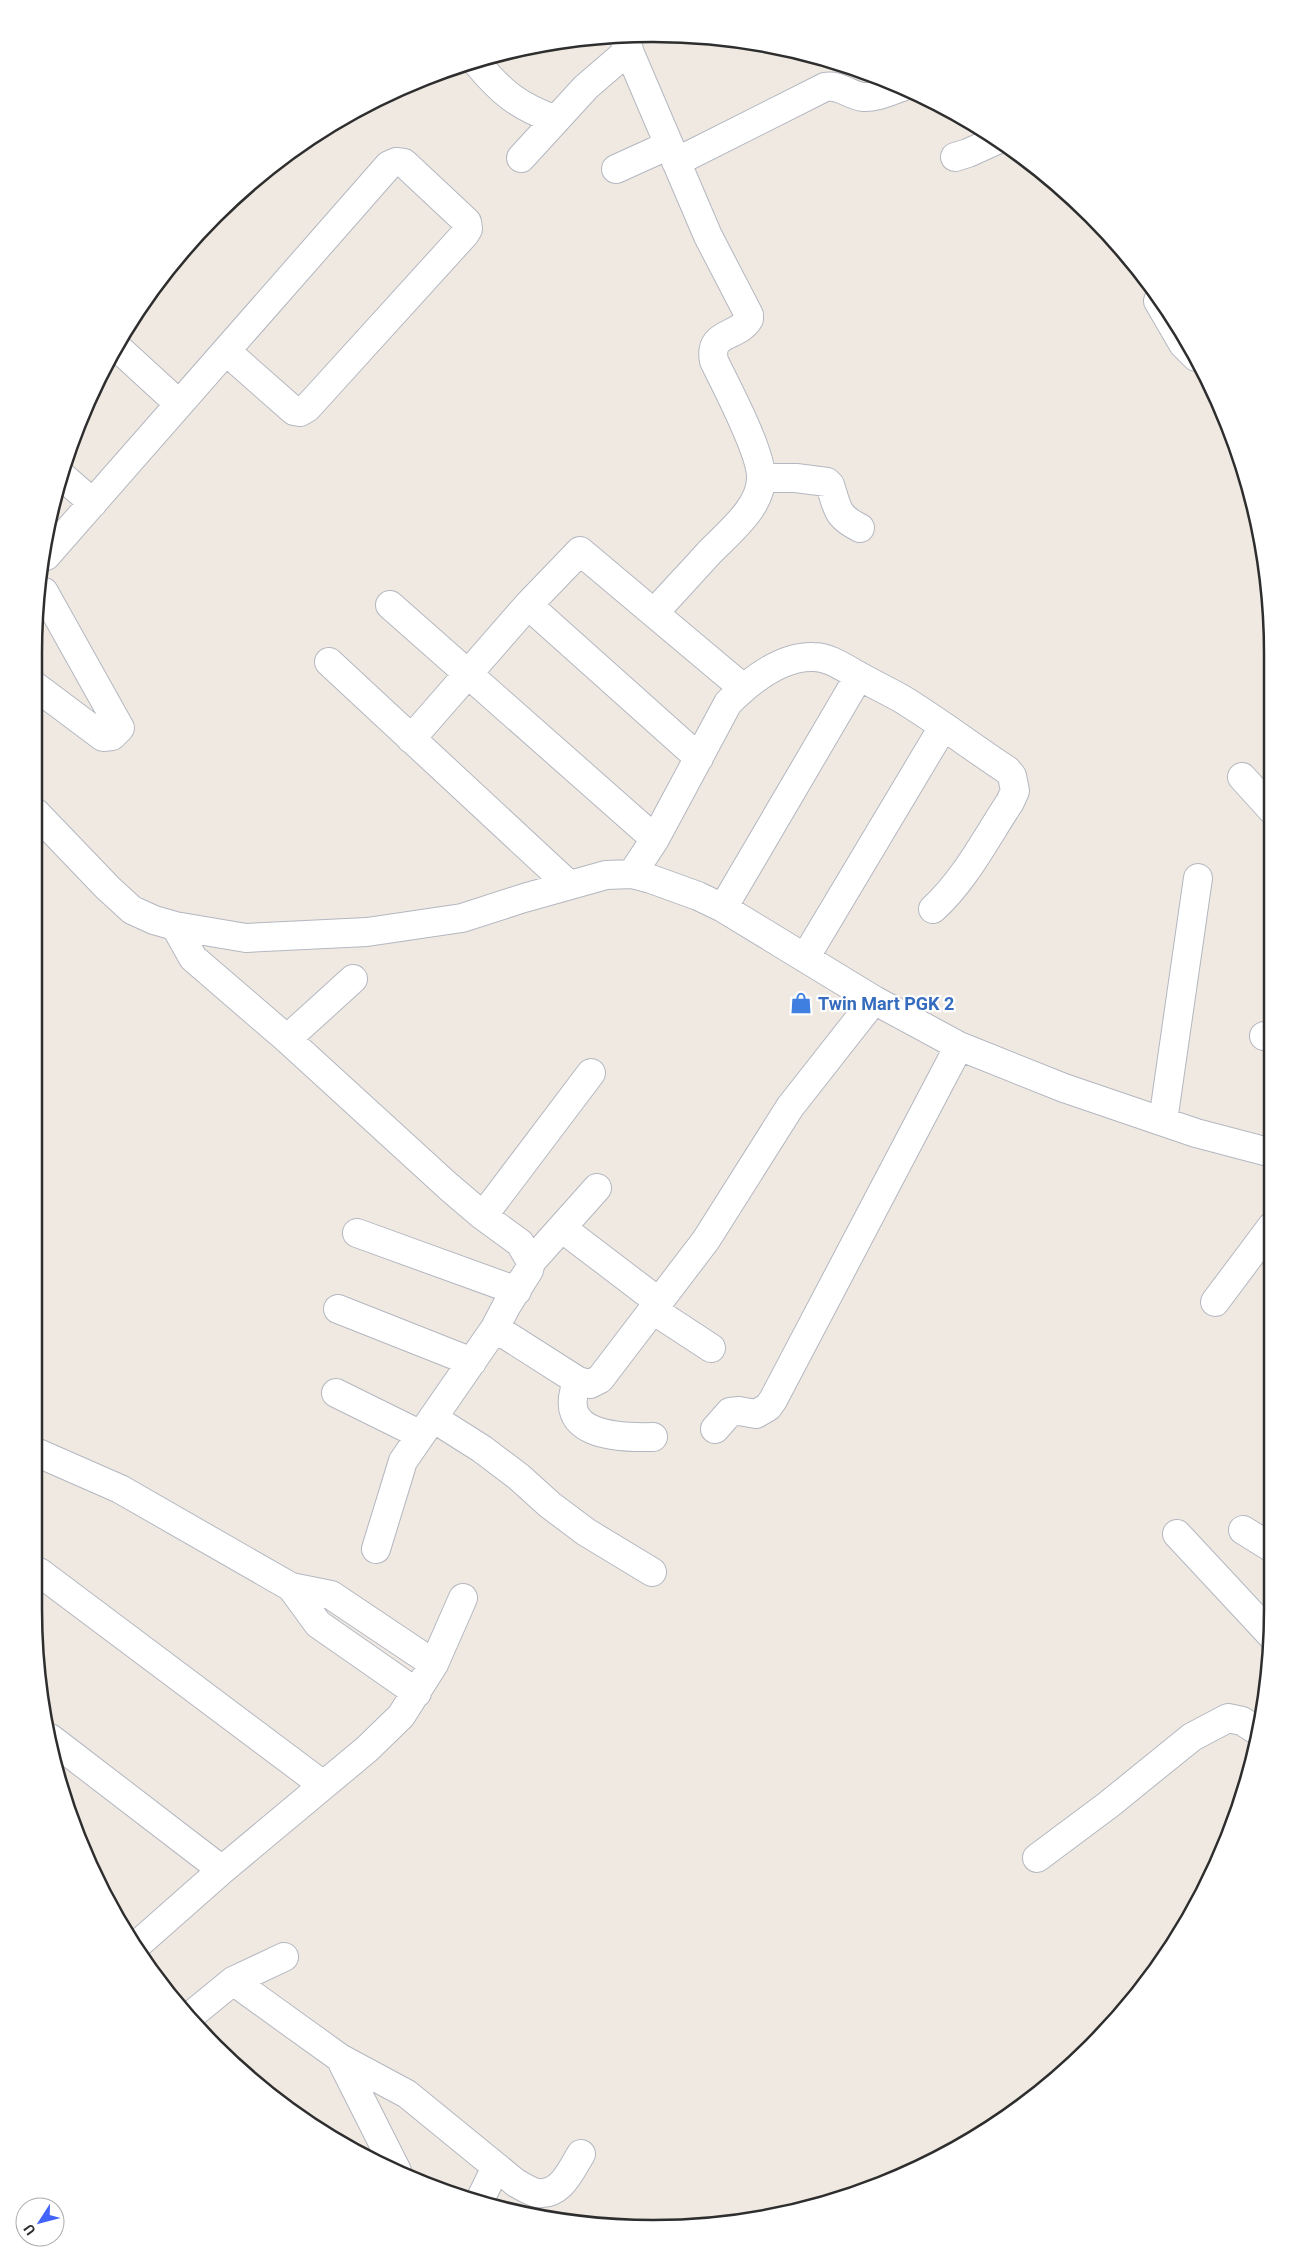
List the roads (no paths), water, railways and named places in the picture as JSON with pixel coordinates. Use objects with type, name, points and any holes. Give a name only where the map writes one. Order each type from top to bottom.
[{"type":"street","points":[[521,158],[626,44],[708,236],[749,315],[749,319],[744,326],[722,338],[715,344],[712,350],[714,360],[754,450],[762,478],[753,502],[736,527],[654,613]]},
{"type":"street","points":[[481,67],[498,88],[520,104],[556,120]]},
{"type":"street","points":[[616,169],[673,153],[824,87],[833,85],[861,97],[869,97],[890,91]]},
{"type":"street","points":[[955,157],[990,143]]},
{"type":"street","points":[[52,550],[389,165],[396,162],[404,163],[467,222],[468,228],[465,234],[307,408],[300,412],[294,411],[226,351]]},
{"type":"street","points":[[122,352],[179,404]]},
{"type":"street","points":[[762,478],[796,478],[827,482],[830,485],[838,513],[846,521],[860,528]]},
{"type":"street","points":[[67,481],[93,503]]},
{"type":"street","points":[[411,739],[528,605],[580,551],[743,688]]},
{"type":"street","points":[[42,691],[103,737],[112,736],[120,728],[45,605]]},
{"type":"street","points":[[390,605],[655,840]]},
{"type":"street","points":[[528,605],[698,758]]},
{"type":"street","points":[[632,874],[655,840],[728,703],[743,688],[775,668],[802,657],[829,659],[902,699],[1007,770],[1012,776],[1015,790],[960,878],[946,898],[933,909]]},
{"type":"street","points":[[328,662],[568,885]]},
{"type":"street","points":[[723,908],[859,676]]},
{"type":"street","points":[[805,958],[943,726]]},
{"type":"street","points":[[1242,777],[1264,801]]},
{"type":"street","points":[[42,819],[108,888],[132,910],[154,920],[175,926],[246,938],[367,932],[462,918],[606,875],[632,874],[675,886],[723,908],[874,1000],[959,1046],[1064,1088],[1220,1140],[1264,1151]]},
{"type":"street","points":[[1164,1121],[1198,878]]},
{"type":"street","points":[[175,926],[193,958],[287,1039],[484,1216],[520,1243],[531,1262]]},
{"type":"street","points":[[287,1039],[353,979]]},
{"type":"street","points":[[496,1328],[578,1381],[590,1384],[600,1379],[706,1240],[790,1107],[874,1000]]},
{"type":"street","points":[[714,1429],[730,1412],[739,1411],[756,1414],[768,1407],[773,1400],[959,1046]]},
{"type":"street","points":[[484,1216],[591,1073]]},
{"type":"street","points":[[376,1550],[398,1472],[403,1461],[496,1328],[507,1305],[517,1292],[531,1262],[563,1229],[597,1188]]},
{"type":"street","points":[[563,1229],[656,1306],[711,1348]]},
{"type":"street","points":[[357,1233],[517,1292]]},
{"type":"street","points":[[1215,1302],[1264,1237]]},
{"type":"street","points":[[338,1309],[472,1362]]},
{"type":"street","points":[[578,1381],[571,1402],[575,1414],[587,1426],[598,1432],[613,1436],[653,1437]]},
{"type":"street","points":[[336,1393],[427,1426],[504,1466],[586,1532],[652,1572]]},
{"type":"street","points":[[42,1455],[120,1489],[291,1587],[330,1595],[434,1664]]},
{"type":"street","points":[[1243,1530],[1264,1543]]},
{"type":"street","points":[[1177,1534],[1264,1627]]},
{"type":"street","points":[[42,1574],[323,1785]]},
{"type":"street","points":[[291,1587],[318,1624],[417,1693]]},
{"type":"street","points":[[141,1941],[222,1870],[385,1733],[401,1716],[434,1664],[463,1598]]},
{"type":"street","points":[[1037,1858],[1108,1805],[1192,1737],[1228,1718],[1242,1721],[1253,1728]]},
{"type":"street","points":[[58,1744],[222,1870]]},
{"type":"street","points":[[195,2012],[233,1981],[284,1957]]},
{"type":"street","points":[[233,1981],[340,2058],[407,2094],[468,2142],[496,2167],[516,2182],[537,2193],[553,2190],[564,2182],[581,2154]]},
{"type":"street","points":[[340,2058],[391,2160]]},
{"type":"street","points":[[482,2195],[496,2167]]},
{"type":"place","name":"Twin Mart PGK 2","points":[[801,1003]]}]
